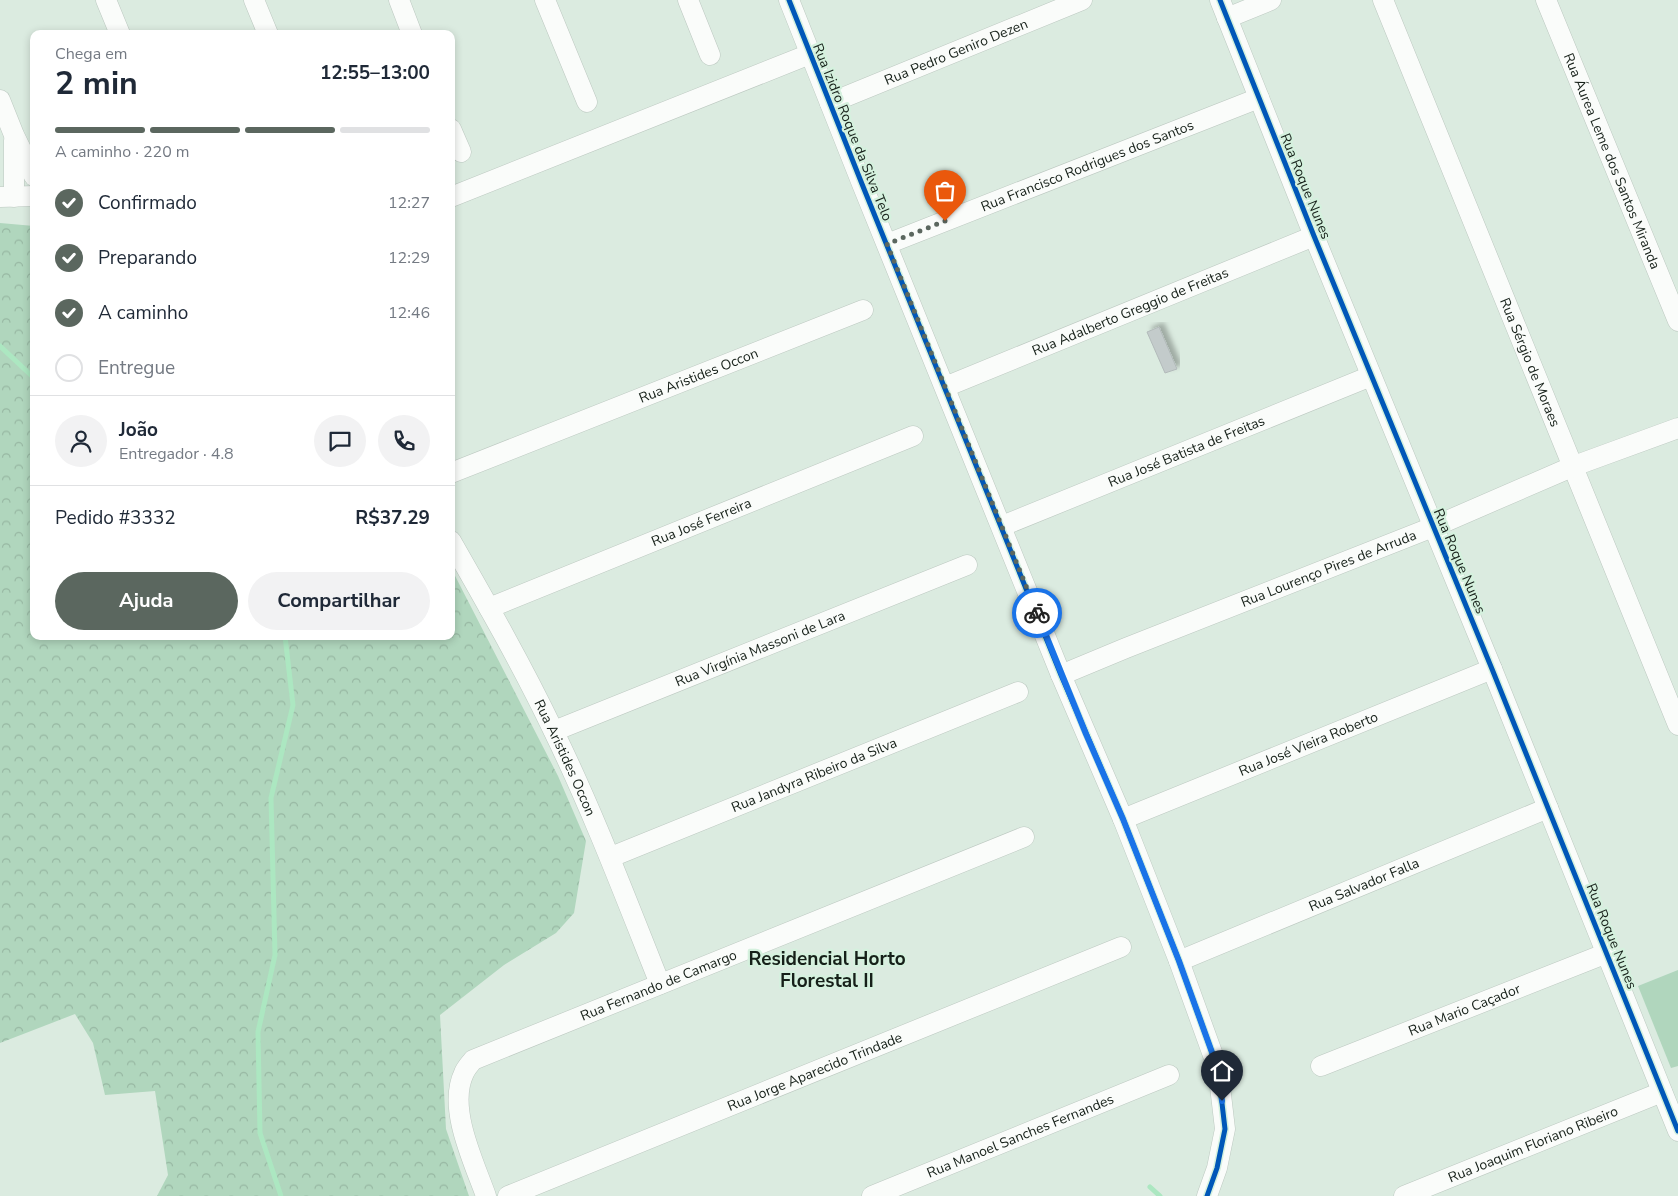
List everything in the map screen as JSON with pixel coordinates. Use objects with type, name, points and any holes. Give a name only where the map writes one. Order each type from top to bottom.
[{"type":"street","points":[[106,0],[118,30]]},
{"type":"street","points":[[254,0],[266,30]]},
{"type":"street","points":[[399,0],[410,30]]},
{"type":"street","points":[[545,0],[587,102]]},
{"type":"street","points":[[688,0],[710,55]]},
{"type":"street","name":"Rua Izidro Roque da Silva Telo","points":[[789,0],[1062,675],[1123,819],[1179,961],[1218,1069],[1225,1129],[1218,1168],[1207,1196]]},
{"type":"street","name":"Rua Pedro Geniro Dezen","points":[[830,103],[1082,0]]},
{"type":"street","points":[[1223,9],[1272,0]]},
{"type":"street","name":"Rua Sérgio de Moraes","points":[[1383,0],[1678,725]]},
{"type":"street","name":"Rua Áurea Leme dos Santos Miranda","points":[[1546,0],[1678,322]]},
{"type":"street","name":"Rua Roque Nunes","points":[[1223,9],[1678,1131]]},
{"type":"street","points":[[455,195],[810,54]]},
{"type":"street","name":"Rua Francisco Rodrigues dos Santos","points":[[887,244],[1259,98]]},
{"type":"street","points":[[0,100],[14,136],[30,168]]},
{"type":"street","points":[[14,136],[16,197]]},
{"type":"street","points":[[455,139],[460,152]]},
{"type":"street","name":"Rua Adalberto Greggio de Freitas","points":[[945,386],[1314,236]]},
{"type":"street","name":"Rua Aristides Occon","points":[[455,471],[863,310]]},
{"type":"street","name":"Rua José Batista de Freitas","points":[[1002,526],[1371,376]]},
{"type":"street","name":"Rua Lourenço Pires de Arruda","points":[[1062,675],[1135,644],[1433,526],[1574,466],[1678,428]]},
{"type":"street","name":"Rua José Ferreira","points":[[489,608],[913,436]]},
{"type":"street","name":"Rua Aristides Occon","points":[[455,548],[554,731],[610,857],[660,984]]},
{"type":"street","name":"Rua Virgínia Massoni de Lara","points":[[554,731],[967,564]]},
{"type":"street","name":"Rua José Vieira Roberto","points":[[1123,819],[1492,669]]},
{"type":"street","name":"Rua Jandyra Ribeiro da Silva","points":[[610,857],[1018,692]]},
{"type":"street","name":"Rua Salvador Falla","points":[[1179,961],[1548,808]]},
{"type":"street","name":"Rua Fernando de Camargo","points":[[486,1196],[461,1121],[460,1083],[465,1071],[473,1060],[1024,837]]},
{"type":"street","name":"Rua Jorge Aparecido Trindade","points":[[508,1196],[1121,947]]},
{"type":"street","name":"Rua Mario Caçador","points":[[1321,1066],[1607,953]]},
{"type":"street","name":"Rua Manoel Sanches Fernandes","points":[[872,1196],[1169,1075]]},
{"type":"street","name":"Rua Joaquim Floriano Ribeiro","points":[[1404,1196],[1662,1092]]},
{"type":"green space","points":[[0,223],[30,226],[30,640],[455,640],[455,576],[558,776],[586,841],[574,913],[556,933],[504,965],[440,1015],[446,1129],[469,1196],[157,1196],[168,1175],[155,1091],[105,1095],[93,1043],[75,1014],[0,1043]]},
{"type":"green space","points":[[1678,970],[1678,1066],[1671,1068],[1638,986]]},
{"type":"building","points":[[1159,327],[1177,369],[1165,373],[1147,332]]},
{"type":"waterway","points":[[0,346],[30,374]]},
{"type":"waterway","points":[[281,1196],[260,1133],[258,1032],[275,955],[271,798],[293,705],[285,640]]},
{"type":"waterway","points":[[1150,1187],[1160,1196]]},
{"type":"cycle path","points":[[789,0],[1061,675],[1123,819],[1179,961],[1218,1069],[1225,1129],[1217,1168],[1207,1196]]},
{"type":"cycle path","points":[[1220,0],[1678,1131]]},
{"type":"way so far","points":[[945,221],[887,244],[1037,613]]},
{"type":"district","name":"Residencial Horto Florestal II","points":[[827,969]]},
{"type":"route","points":[[1037,613],[1123,819],[1179,961],[1218,1069],[1222,1101]]}]
